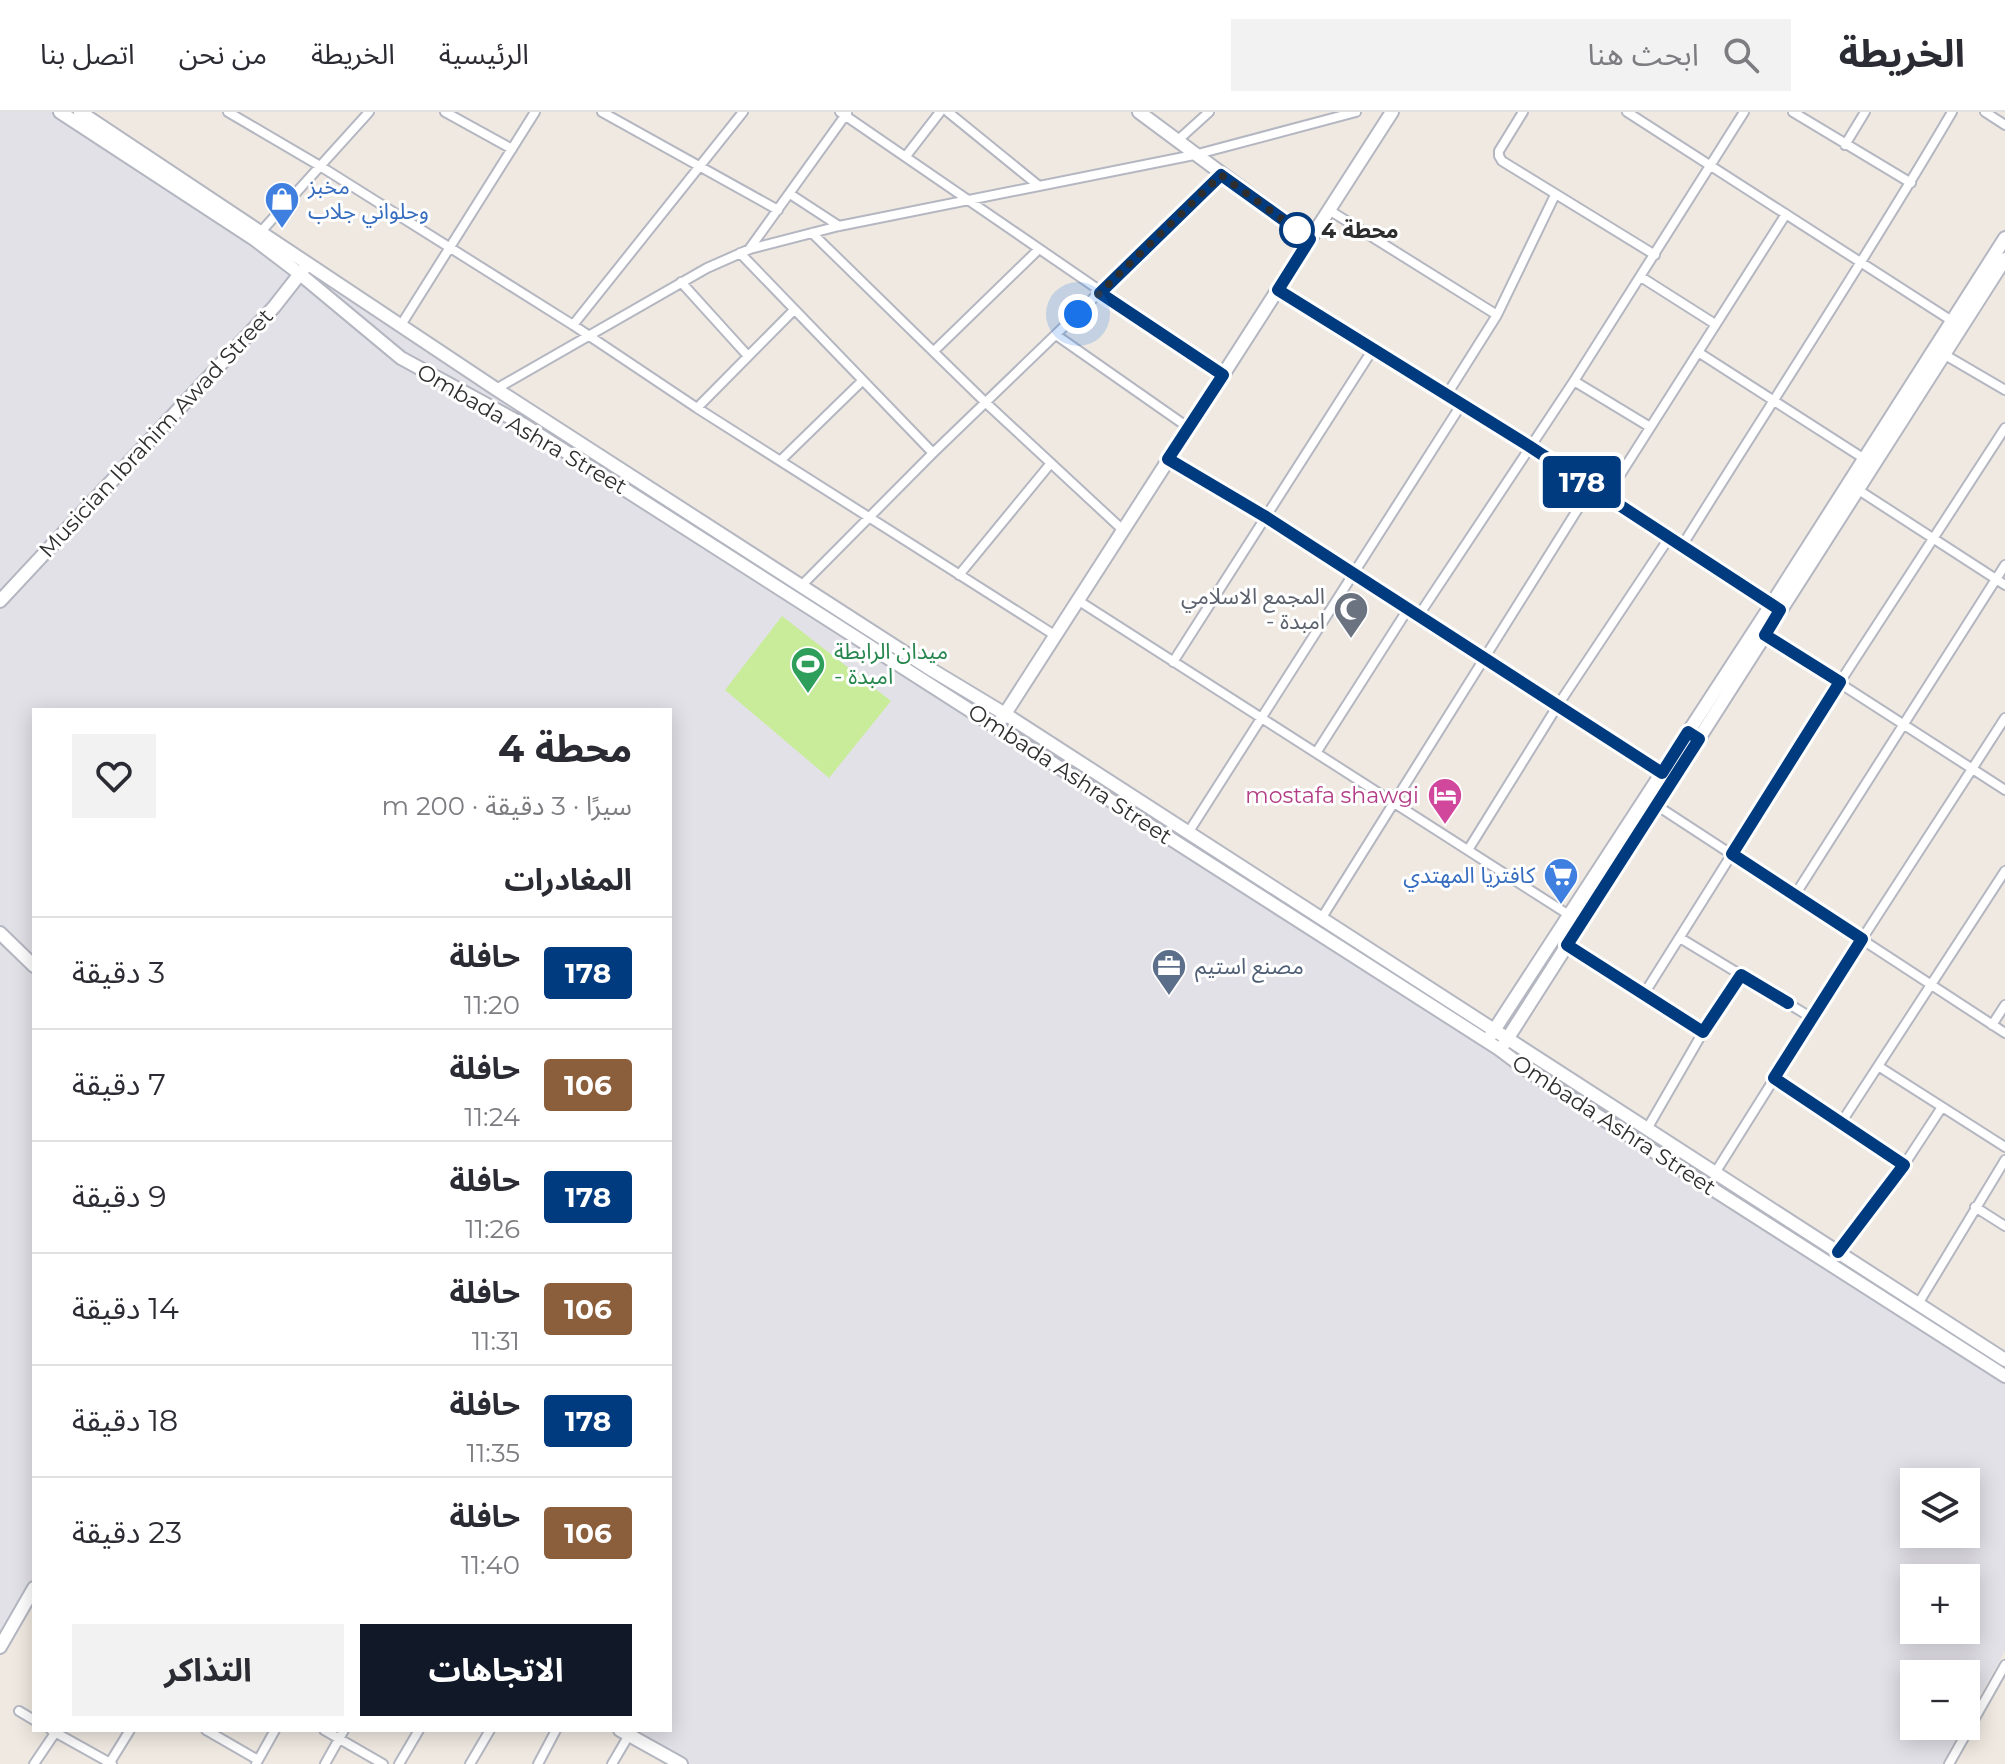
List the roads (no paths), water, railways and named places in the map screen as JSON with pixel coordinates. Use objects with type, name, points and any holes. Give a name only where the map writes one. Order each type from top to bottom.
[{"type":"main road","name":"Ombada Ashra Street","points":[[60,112],[258,235],[309,263],[496,389],[2005,1360]]},
{"type":"main road","name":"Ombada Ashra Street","points":[[80,112],[258,235],[401,358],[524,425],[2005,1376]]},
{"type":"main road","points":[[1139,112],[1310,239]]},
{"type":"main road","points":[[997,726],[1389,113]]},
{"type":"main road","points":[[1499,1049],[1656,805],[1693,736],[1857,489],[1940,351],[1952,321],[2005,238]]},
{"type":"main road","points":[[1487,1041],[1662,773],[1693,736],[1765,635],[1776,608],[1863,458],[2005,259]]},
{"type":"main road","name":"Musician Ibrahim Awad Street","points":[[0,601],[274,307],[309,263]]},
{"type":"main road","points":[[0,933],[32,964]]},
{"type":"main road","points":[[0,1647],[32,1591]]},
{"type":"main road","points":[[624,1732],[681,1764]]},
{"type":"street","points":[[228,112],[573,325],[697,408],[1056,636]]},
{"type":"street","points":[[258,235],[369,112]]},
{"type":"street","points":[[445,112],[512,149]]},
{"type":"street","points":[[401,325],[535,112]]},
{"type":"street","points":[[602,112],[778,210]]},
{"type":"street","points":[[573,325],[743,112]]},
{"type":"street","points":[[906,156],[940,112]]},
{"type":"street","points":[[948,112],[1039,186]]},
{"type":"street","points":[[1177,141],[1209,112]]},
{"type":"street","points":[[496,389],[681,282],[750,249],[839,226],[1194,155],[1356,112]]},
{"type":"street","points":[[1523,112],[1499,156],[1555,195],[1655,255]]},
{"type":"street","points":[[1627,112],[1639,115],[1710,165],[1952,321]]},
{"type":"street","points":[[1419,615],[1574,381],[1744,112]]},
{"type":"street","points":[[1793,112],[1911,183]]},
{"type":"street","points":[[1845,145],[1865,112]]},
{"type":"street","points":[[1682,546],[1862,263],[1952,112]]},
{"type":"street","points":[[1985,112],[2005,125]]},
{"type":"street","points":[[750,249],[845,113],[1100,293],[1223,375]]},
{"type":"street","points":[[801,586],[868,516],[1221,175]]},
{"type":"street","points":[[790,194],[839,226]]},
{"type":"street","points":[[1446,396],[1497,315],[1555,195]]},
{"type":"street","points":[[1329,210],[1497,315]]},
{"type":"street","points":[[1606,497],[1786,214]]},
{"type":"street","points":[[812,233],[985,402],[1124,531]]},
{"type":"street","points":[[934,351],[1039,249]]},
{"type":"street","points":[[740,253],[861,382],[933,453]]},
{"type":"street","points":[[1641,277],[1715,324]]},
{"type":"street","points":[[681,282],[748,356]]},
{"type":"street","points":[[1278,290],[1529,446],[1776,608]]},
{"type":"street","points":[[697,408],[794,310]]},
{"type":"street","points":[[1056,335],[1189,428]]},
{"type":"street","points":[[1173,662],[1373,349]]},
{"type":"street","points":[[1940,351],[2005,390]]},
{"type":"street","points":[[1698,352],[1863,458]]},
{"type":"street","points":[[1574,381],[1650,427]]},
{"type":"street","points":[[781,460],[861,382]]},
{"type":"street","points":[[1188,833],[1461,405]]},
{"type":"street","points":[[1644,994],[1840,682],[2005,428]]},
{"type":"street","points":[[1168,459],[1266,517],[1662,773]]},
{"type":"street","points":[[959,575],[1051,463]]},
{"type":"street","points":[[1321,919],[1591,488]]},
{"type":"street","points":[[1857,489],[2005,585]]},
{"type":"street","points":[[1468,850],[1558,705],[1669,538]]},
{"type":"street","points":[[1795,895],[2005,565]]},
{"type":"street","points":[[1079,601],[1569,915]]},
{"type":"street","points":[[1316,753],[1408,609]]},
{"type":"street","points":[[1765,635],[2005,790]]},
{"type":"street","points":[[1715,1173],[2005,718]]},
{"type":"street","points":[[1656,805],[2005,1033]]},
{"type":"street","points":[[1841,1123],[2005,871]]},
{"type":"street","points":[[1680,938],[1812,1018]]},
{"type":"street","points":[[1567,945],[1703,1032]]},
{"type":"street","points":[[1647,1129],[1703,1032],[1741,975]]},
{"type":"street","points":[[1992,1025],[2005,1005]]},
{"type":"street","points":[[1878,1066],[2005,1147]]},
{"type":"street","points":[[1774,1078],[1904,1165]]},
{"type":"street","points":[[1838,1252],[1904,1165],[1942,1107]]},
{"type":"street","points":[[1918,1304],[2005,1160]]},
{"type":"street","points":[[1975,1207],[2005,1226]]},
{"type":"street","points":[[1949,1764],[2005,1665]]},
{"type":"street","points":[[19,1711],[32,1719]]},
{"type":"street","points":[[34,1764],[53,1732]]},
{"type":"street","points":[[56,1732],[110,1764],[129,1732]]},
{"type":"street","points":[[209,1732],[257,1762],[274,1732]]},
{"type":"street","points":[[399,1764],[418,1732]]},
{"type":"street","points":[[470,1764],[489,1732]]},
{"type":"street","points":[[538,1764],[555,1732]]},
{"type":"street","points":[[612,1764],[624,1732]]},
{"type":"street","points":[[325,1764],[342,1734],[383,1764]]},
{"type":"place","name":"مخبز وحلواني جلاب","points":[[282,230]]},
{"type":"place","name":"محطة 4","points":[[1297,230]]},
{"type":"place","name":"المجمع الاسلامي - امبدة","points":[[1351,640]]},
{"type":"place","name":"ميدان الرابطة - امبدة","points":[[808,695]]},
{"type":"place","name":"mostafa shawgi","points":[[1445,826]]},
{"type":"place","name":"كافتريا المهتدي","points":[[1561,906]]},
{"type":"place","name":"مصنع استيم","points":[[1169,997]]}]
